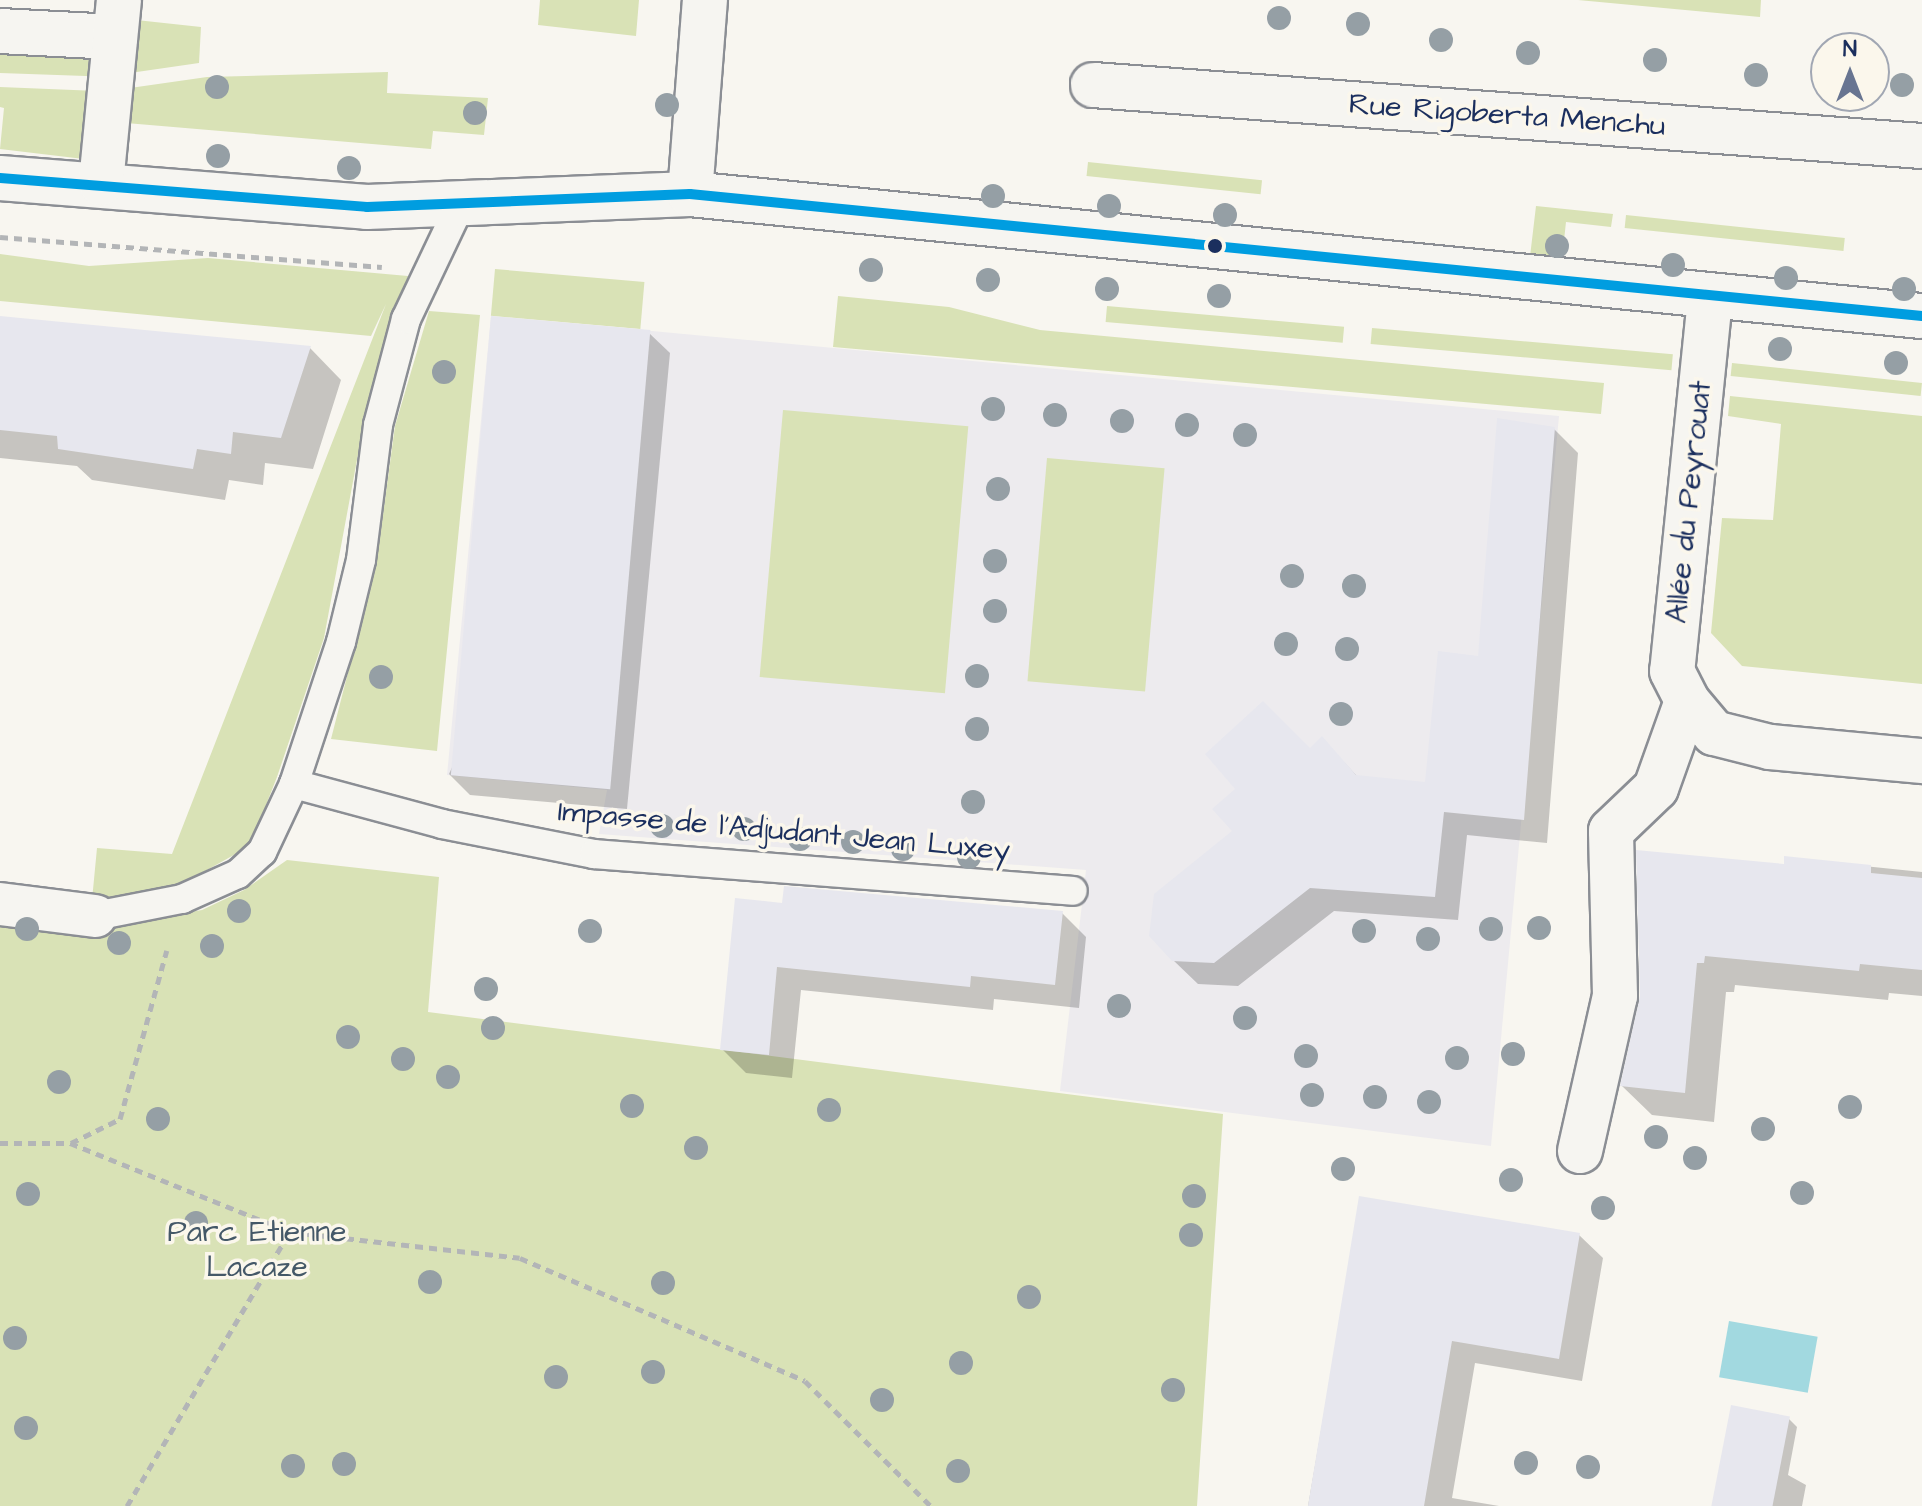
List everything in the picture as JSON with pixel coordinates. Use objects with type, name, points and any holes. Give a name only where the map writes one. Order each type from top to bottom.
[{"type":"street","points":[[690,194],[705,0]]},
{"type":"street","points":[[0,31],[117,18],[101,183]]},
{"type":"street","name":"Rue Rigoberta Menchu","points":[[1093,85],[1922,146]]},
{"type":"street","points":[[0,178],[101,183],[367,207],[690,194],[1710,299],[1922,316]]},
{"type":"street","name":"Allée du Peyrouat","points":[[1710,299],[1672,671],[1687,701],[1714,733],[1770,747],[1922,761]]},
{"type":"street","points":[[1580,1151],[1615,996],[1611,831],[1656,788],[1687,701]]},
{"type":"street","points":[[0,904],[95,916]]},
{"type":"lane","points":[[95,916],[182,899],[238,874],[262,852],[294,784],[345,629],[361,560],[378,425],[406,319],[461,203]]},
{"type":"lane","name":"Impasse de l'Adjudant Jean Luxey","points":[[294,784],[442,824],[594,854],[1073,891]]},
{"type":"path","points":[[0,237],[365,268],[433,264]]},
{"type":"path","points":[[70,1143],[120,1119],[182,899]]},
{"type":"path","points":[[0,1143],[70,1143],[290,1232],[520,1258],[805,1381],[931,1506]]},
{"type":"path","points":[[127,1506],[290,1232]]},
{"type":"shaded area","points":[[491,316],[1559,416],[1491,1146],[1060,1091],[1086,870],[599,834],[607,790],[447,775]]},
{"type":"green space","points":[[540,0],[639,0],[636,36],[538,25]]},
{"type":"green space","points":[[1578,0],[1761,0],[1760,17]]},
{"type":"green space","points":[[127,19],[201,27],[199,63],[123,74]]},
{"type":"green space","points":[[0,45],[101,49],[100,77],[0,73]]},
{"type":"green space","points":[[388,72],[387,93],[488,98],[484,135],[433,131],[431,149],[126,123],[130,88],[207,77]]},
{"type":"green space","points":[[0,87],[98,91],[92,160],[0,149],[4,108],[0,107]]},
{"type":"green space","points":[[1088,162],[1262,180],[1261,194],[1087,176]]},
{"type":"green space","points":[[1536,206],[1613,214],[1611,227],[1566,222],[1561,268],[1529,265]]},
{"type":"green space","points":[[1626,215],[1845,238],[1843,251],[1625,228]]},
{"type":"green space","points":[[0,254],[89,266],[208,258],[408,276],[364,422],[324,638],[277,777],[250,846],[180,885],[92,900],[97,848],[172,854],[386,304],[371,336],[0,301]]},
{"type":"green space","points":[[495,269],[644,282],[640,329],[491,316]]},
{"type":"green space","points":[[838,296],[949,307],[1040,330],[1604,383],[1601,414],[833,347]]},
{"type":"green space","points":[[1107,306],[1344,327],[1343,343],[1106,322]]},
{"type":"green space","points":[[429,311],[480,315],[437,751],[331,739],[377,559],[395,426]]},
{"type":"green space","points":[[1372,328],[1673,354],[1671,370],[1371,344]]},
{"type":"green space","points":[[1732,363],[1922,383],[1921,396],[1731,376]]},
{"type":"green space","points":[[1730,396],[1922,416],[1922,684],[1742,666],[1711,633],[1722,518],[1773,520],[1781,424],[1728,416]]},
{"type":"green space","points":[[783,410],[968,426],[945,693],[760,677]]},
{"type":"green space","points":[[1047,458],[1165,468],[1145,691],[1027,681]]},
{"type":"green space","name":"Parc Etienne Lacaze","points":[[287,860],[439,877],[428,1012],[1223,1114],[1197,1506],[0,1506],[0,918],[92,929],[202,910],[244,890]]},
{"type":"water","points":[[1729,1321],[1818,1337],[1808,1393],[1719,1377]]},
{"type":"building","points":[[0,316],[311,346],[281,438],[233,432],[231,454],[197,449],[193,469],[58,449],[57,436],[0,430]]},
{"type":"building","points":[[491,316],[650,330],[610,789],[451,775]]},
{"type":"building","points":[[1497,418],[1555,427],[1524,820],[1444,812],[1435,897],[1310,888],[1214,963],[1172,961],[1149,936],[1154,894],[1232,831],[1212,809],[1235,789],[1205,754],[1263,701],[1310,748],[1322,736],[1356,775],[1425,782],[1438,651],[1478,656]]},
{"type":"building","points":[[1636,850],[1784,864],[1784,856],[1871,865],[1871,873],[1922,878],[1922,970],[1860,964],[1859,971],[1705,956],[1704,963],[1697,963],[1685,1093],[1620,1086],[1640,996]]},
{"type":"building","points":[[784,886],[1063,911],[1055,985],[971,976],[970,987],[777,967],[769,1055],[720,1050],[735,898],[782,903]]},
{"type":"building","points":[[1359,1196],[1580,1233],[1559,1359],[1452,1341],[1424,1506],[1308,1506]]},
{"type":"building","points":[[1731,1405],[1790,1416],[1772,1506],[1711,1506]]},
{"type":"transit line","points":[[0,178],[367,207],[690,194],[1922,316]]}]
